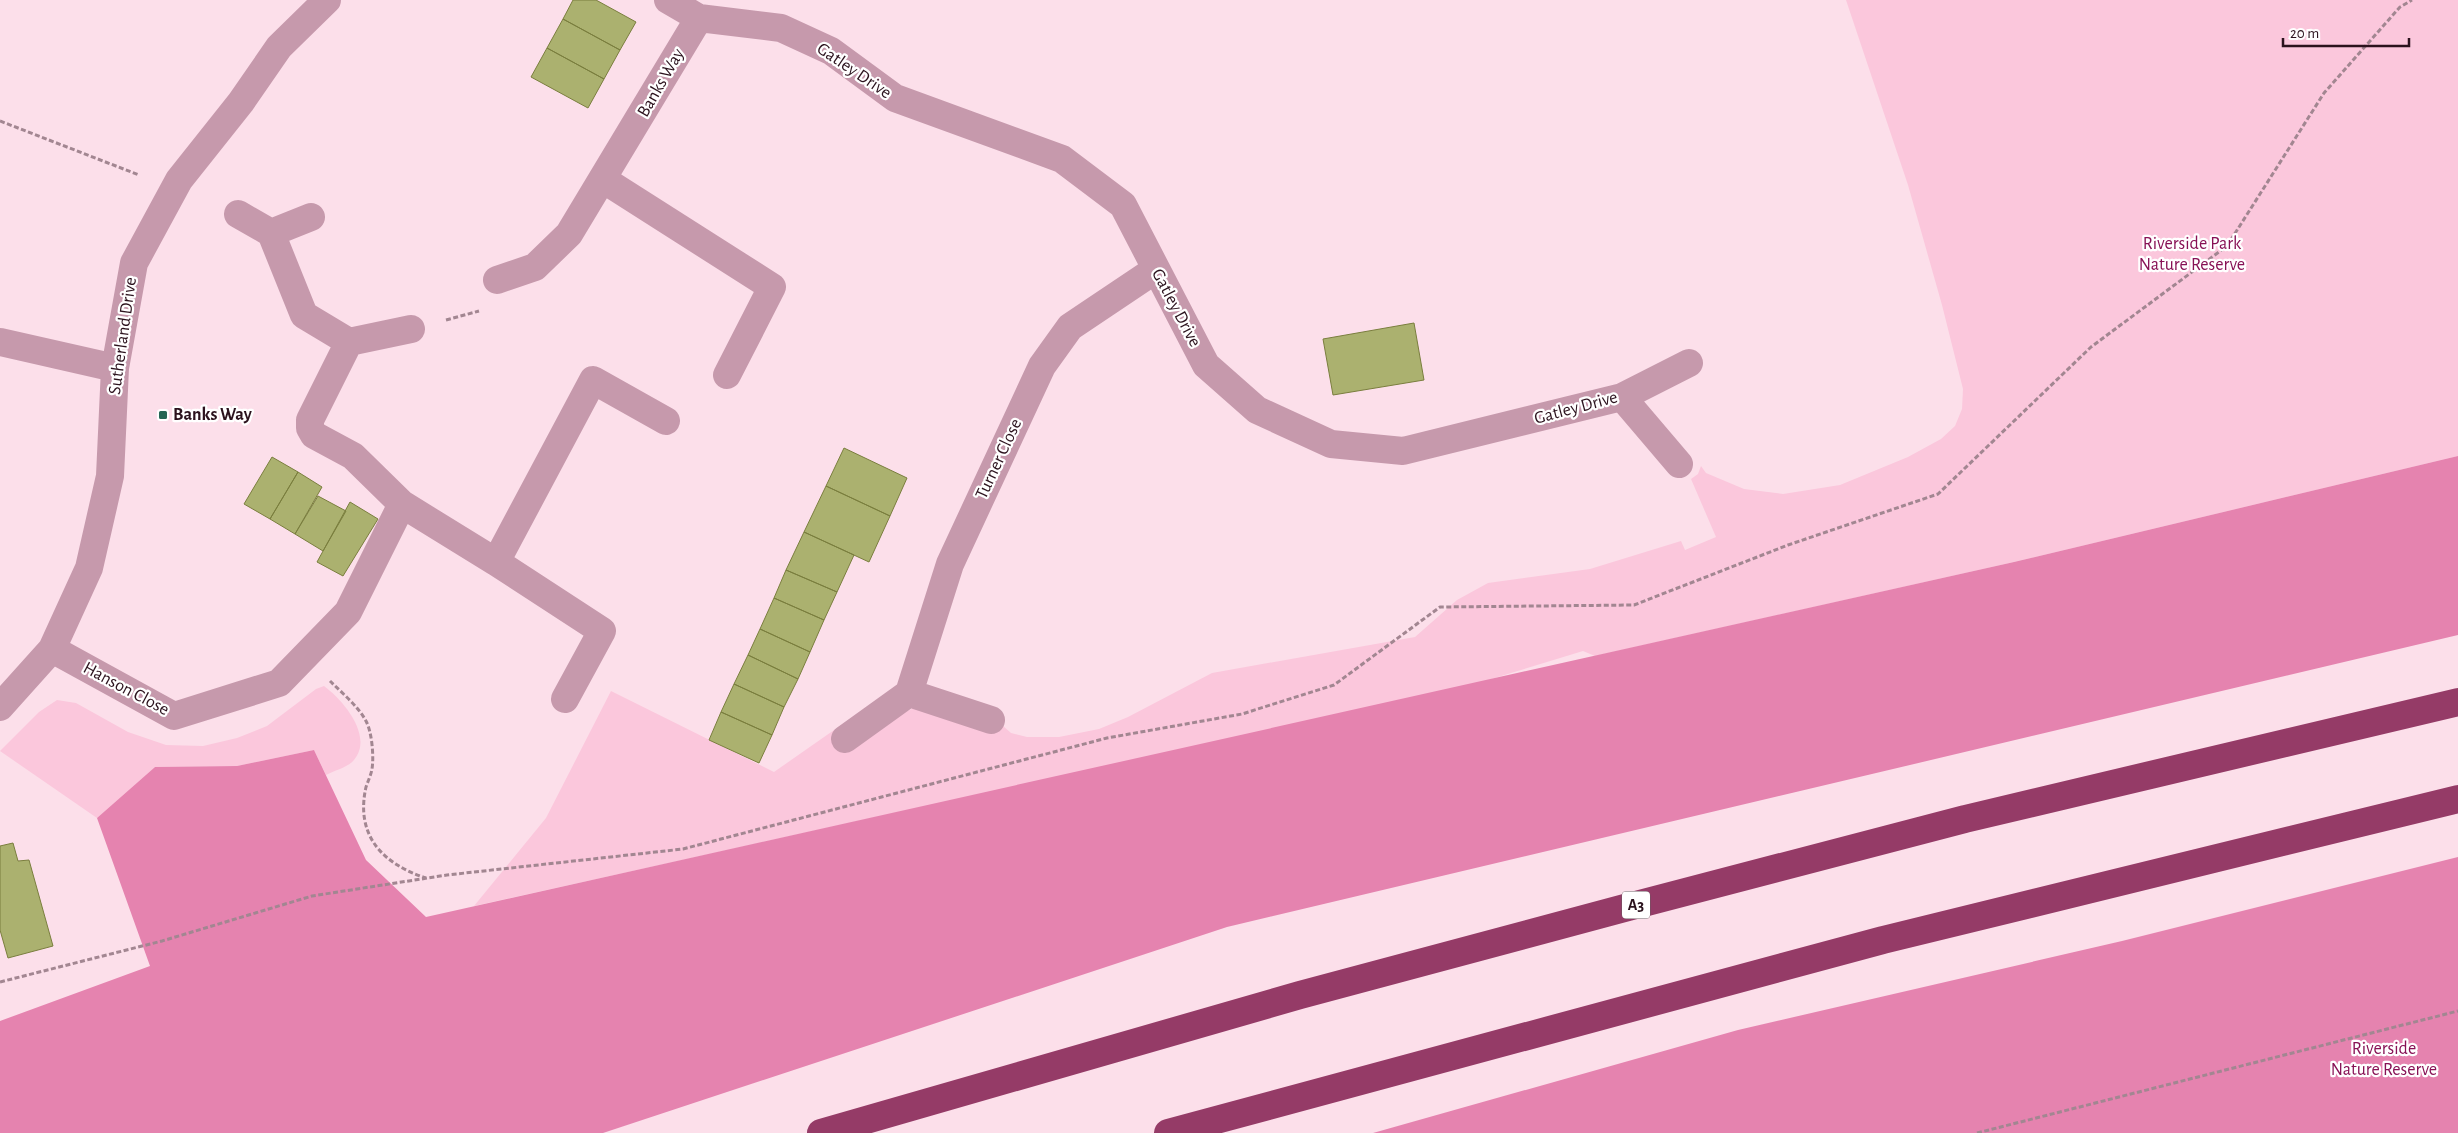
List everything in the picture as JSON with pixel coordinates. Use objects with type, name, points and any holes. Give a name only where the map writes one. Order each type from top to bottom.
[{"type":"highway","name":"A3","points":[[821,1133],[1300,995],[1622,908],[1966,819],[2458,702]]},
{"type":"highway","points":[[1168,1133],[1884,940],[2458,799]]},
{"type":"street","name":"Sutherland Drive","points":[[0,707],[52,649],[88,568],[110,476],[115,368],[134,263],[179,180],[241,102],[279,48],[327,0]]},
{"type":"street","points":[[668,0],[699,18]]},
{"type":"street","name":"Banks Way","points":[[497,280],[536,267],[569,234],[604,180],[699,18]]},
{"type":"street","name":"Gatley Drive","points":[[699,18],[781,28],[831,51],[895,98],[1062,159],[1123,205],[1155,270],[1206,365],[1257,410],[1331,444],[1403,451],[1622,397],[1689,362]]},
{"type":"street","points":[[604,180],[772,287],[727,376]]},
{"type":"street","points":[[238,214],[271,233],[304,315],[349,342],[412,329]]},
{"type":"street","points":[[271,233],[311,217]]},
{"type":"street","name":"Turner Close","points":[[909,694],[950,564],[1042,366],[1070,328],[1155,270]]},
{"type":"street","points":[[0,342],[115,368]]},
{"type":"street","points":[[349,342],[310,420],[310,428],[314,435],[353,456],[402,504],[602,631],[565,699]]},
{"type":"street","points":[[496,562],[593,380],[666,421]]},
{"type":"street","points":[[1622,397],[1679,464]]},
{"type":"street","name":"Hanson Close","points":[[52,649],[174,716],[279,682],[348,612],[402,504]]},
{"type":"street","points":[[845,739],[909,694],[991,720]]},
{"type":"path","points":[[1938,494],[2091,347],[2227,246],[2324,93],[2400,6],[2412,0]]},
{"type":"path","points":[[0,121],[152,180],[179,180]]},
{"type":"path","points":[[306,655],[366,721],[371,744],[372,769],[366,789],[364,813],[376,849],[389,861],[408,872],[426,878]]},
{"type":"path","points":[[1977,1133],[2458,1011]]},
{"type":"green space","name":"Riverside Park Nature Reserve","points":[[1846,0],[2458,0],[2458,456],[2014,562],[1595,656],[1583,651],[1465,687],[474,906],[546,818],[611,691],[774,772],[857,714],[876,726],[920,705],[1002,725],[1011,733],[1027,737],[1059,737],[1099,729],[1128,717],[1212,673],[1415,637],[1457,600],[1488,583],[1590,569],[1681,541],[1685,550],[1716,537],[1691,479],[1698,474],[1701,466],[1706,473],[1744,489],[1783,494],[1840,485],[1908,457],[1941,439],[1955,426],[1962,409],[1963,389],[1942,305],[1908,185]]},
{"type":"green space","points":[[2458,456],[2458,635],[1227,927],[603,1133],[0,1133],[0,1021],[150,966],[97,818],[155,767],[237,766],[314,750],[366,860],[426,917],[2014,562]]},
{"type":"green space","points":[[324,686],[340,700],[354,719],[360,740],[359,751],[354,760],[326,775],[314,750],[237,766],[155,767],[97,818],[0,751],[39,712],[57,700],[76,703],[128,732],[166,745],[203,746],[237,738],[267,726],[316,689]]},
{"type":"green space","name":"Riverside Nature Reserve","points":[[2458,857],[2458,1133],[1373,1133],[1738,1030],[2122,941]]},
{"type":"building","points":[[573,0],[596,0],[636,22],[620,50],[563,19]]},
{"type":"building","points":[[563,19],[620,50],[604,79],[547,48]]},
{"type":"building","points":[[547,48],[604,79],[588,108],[531,77]]},
{"type":"building","points":[[1414,323],[1424,380],[1333,395],[1323,339]]},
{"type":"building","points":[[844,448],[907,478],[890,516],[826,486]]},
{"type":"building","points":[[272,457],[298,472],[270,519],[244,504]]},
{"type":"building","points":[[298,472],[322,487],[295,534],[270,519]]},
{"type":"building","points":[[826,486],[890,516],[869,562],[804,532]]},
{"type":"building","points":[[318,496],[346,511],[323,551],[295,534]]},
{"type":"building","points":[[350,502],[378,519],[343,576],[317,562]]},
{"type":"building","points":[[804,532],[854,555],[837,592],[786,570]]},
{"type":"building","points":[[786,570],[837,592],[824,620],[774,598]]},
{"type":"building","points":[[774,598],[824,620],[810,652],[760,629]]},
{"type":"building","points":[[760,629],[810,652],[798,679],[748,655]]},
{"type":"building","points":[[748,655],[798,679],[784,707],[734,684]]},
{"type":"building","points":[[734,684],[784,707],[772,735],[721,712]]},
{"type":"building","points":[[721,712],[772,735],[759,763],[709,740]]},
{"type":"building","points":[[13,843],[18,861],[29,860],[53,946],[8,958],[0,930],[0,846]]},
{"type":"place","name":"Banks Way","points":[[163,415]]}]
